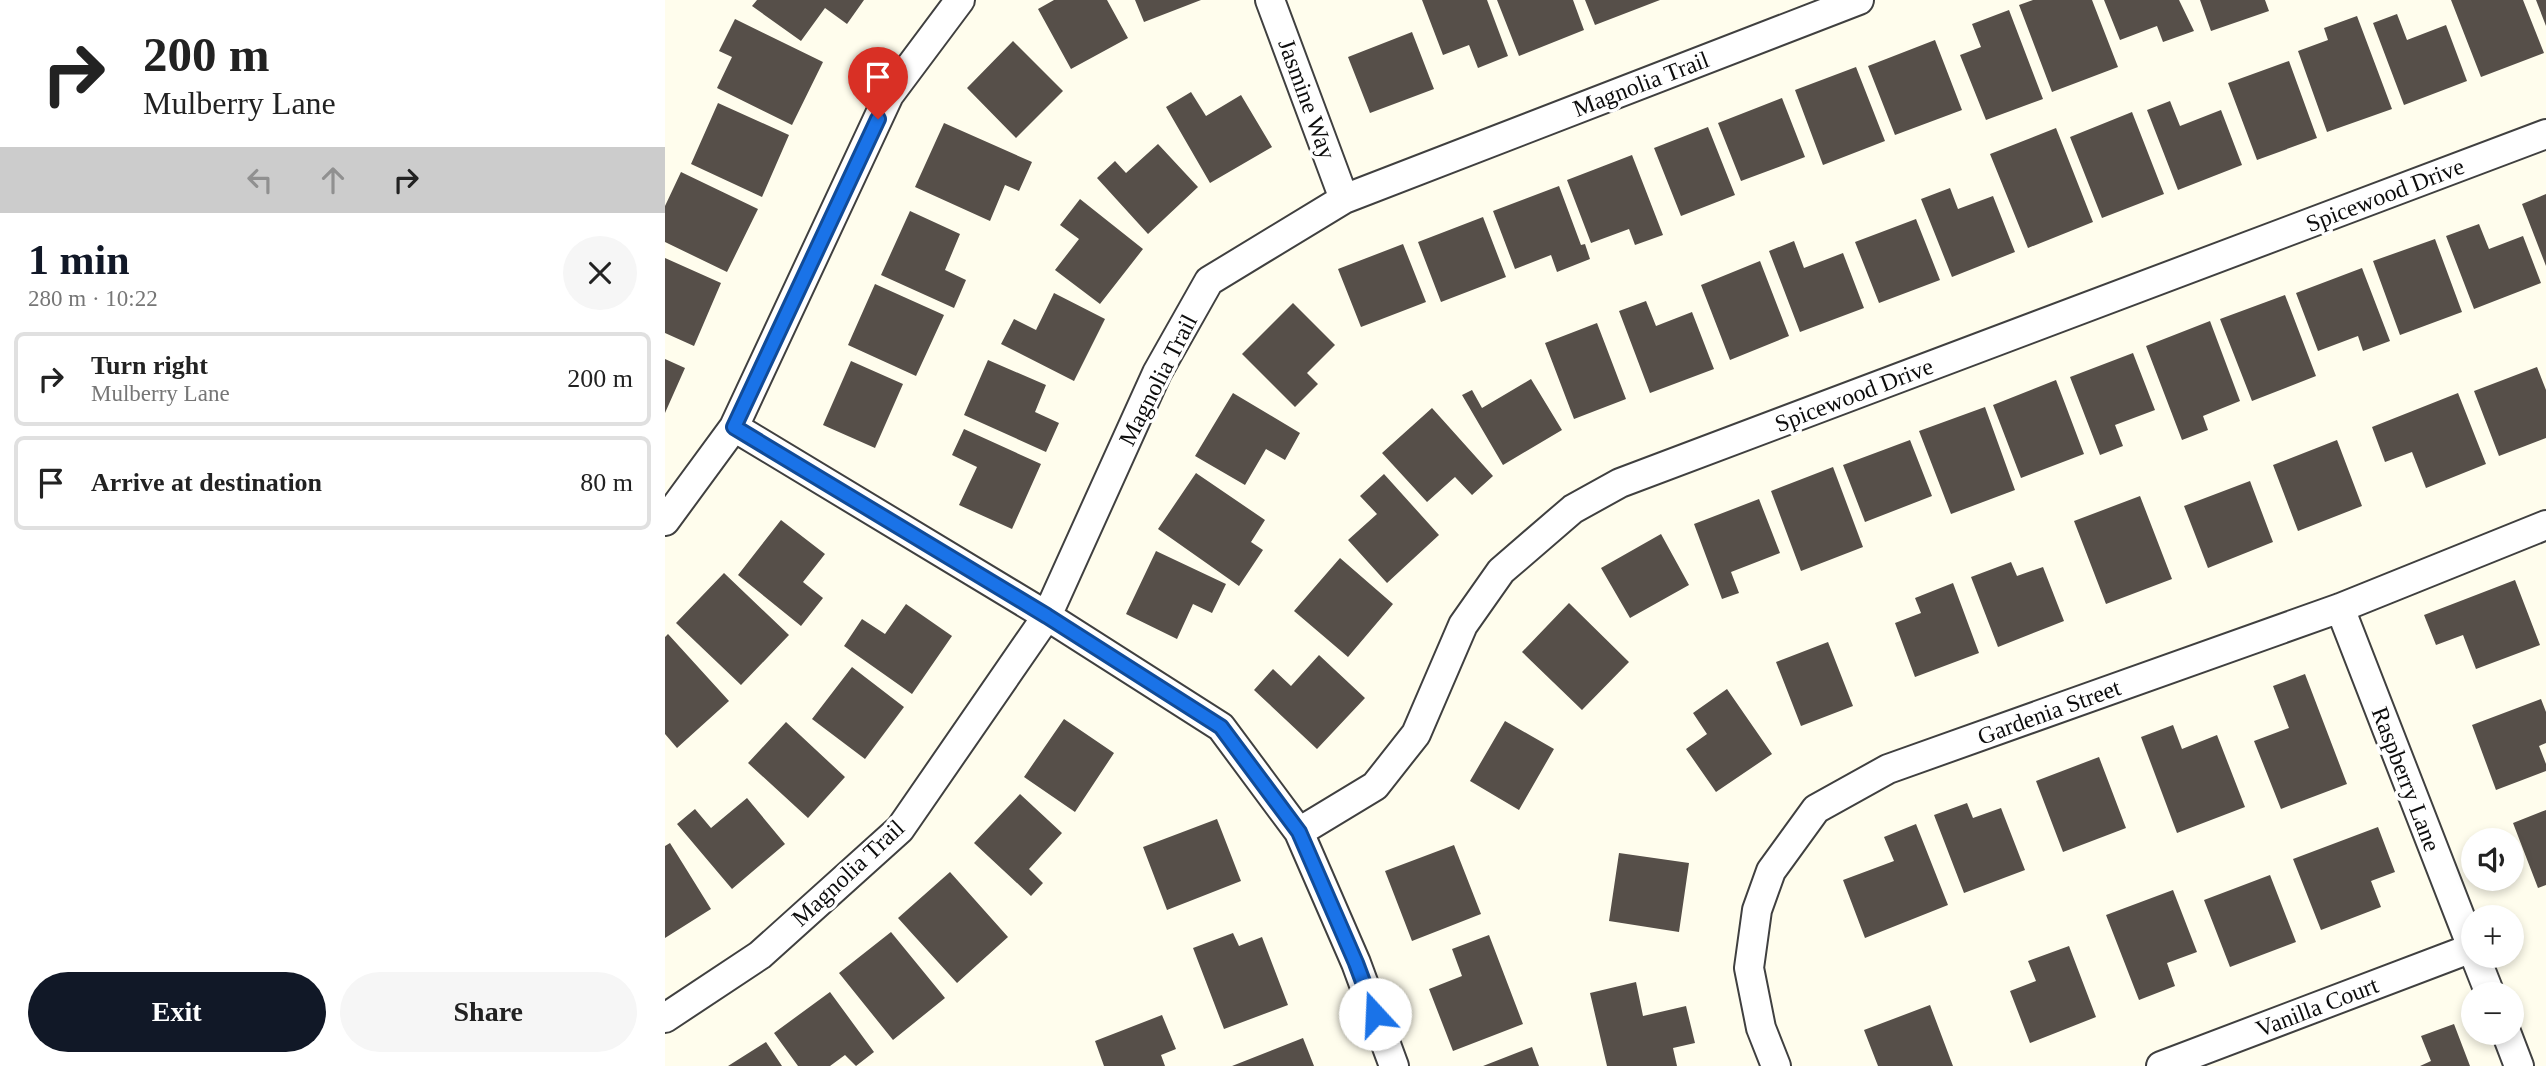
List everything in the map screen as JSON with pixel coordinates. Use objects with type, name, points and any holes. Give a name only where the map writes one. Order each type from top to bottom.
[{"type":"street","points":[[665,521],[734,427],[889,95],[960,0]]},
{"type":"street","name":"Jasmine Way","points":[[1270,0],[1344,199]]},
{"type":"street","name":"Magnolia Trail","points":[[665,1018],[760,955],[900,829],[1047,616],[1157,373],[1209,281],[1344,199],[1859,0]]},
{"type":"street","name":"Spicewood Drive","points":[[1299,832],[1375,786],[1416,734],[1463,625],[1493,582],[1501,571],[1573,509],[1620,484],[2546,134]]},
{"type":"street","points":[[734,427],[1047,616],[1221,727],[1299,832],[1356,963],[1394,1066]]},
{"type":"street","name":"Gardenia Street","points":[[1776,1066],[1761,1028],[1749,968],[1757,910],[1771,871],[1816,809],[1888,769],[2340,608],[2546,525]]},
{"type":"street","name":"Raspberry Lane","points":[[2340,608],[2461,921]]},
{"type":"street","name":"Vanilla Court","points":[[2161,1066],[2461,953]]},
{"type":"street","points":[[2510,1045],[2519,1066]]},
{"type":"building","points":[[757,0],[864,0],[847,24],[825,8],[801,41],[752,6]]},
{"type":"building","points":[[1054,0],[1107,0],[1128,38],[1071,69],[1038,9]]},
{"type":"building","points":[[1135,0],[1201,0],[1144,22]]},
{"type":"building","points":[[1422,0],[1487,0],[1508,56],[1478,68],[1469,45],[1443,55]]},
{"type":"building","points":[[1497,0],[1573,0],[1584,30],[1519,56]]},
{"type":"building","points":[[1585,0],[1660,0],[1595,25]]},
{"type":"building","points":[[2033,0],[2092,0],[2118,67],[2052,92],[2019,5]]},
{"type":"building","points":[[2104,0],[2179,0],[2194,31],[2163,42],[2157,26],[2120,40]]},
{"type":"building","points":[[2200,0],[2265,0],[2269,11],[2211,31]]},
{"type":"building","points":[[2451,0],[2523,0],[2544,53],[2481,77]]},
{"type":"building","points":[[2536,0],[2546,0],[2546,26]]},
{"type":"building","points":[[2009,10],[2043,99],[1986,120],[1960,55],[1981,47],[1972,24]]},
{"type":"building","points":[[2397,14],[2407,40],[2446,25],[2467,81],[2404,105],[2373,23]]},
{"type":"building","points":[[2357,16],[2392,109],[2327,132],[2298,51],[2328,40],[2324,28]]},
{"type":"building","points":[[735,19],[823,62],[792,125],[717,88],[732,57],[719,51]]},
{"type":"building","points":[[1412,32],[1434,89],[1370,113],[1348,57]]},
{"type":"building","points":[[1935,40],[1962,110],[1895,135],[1868,66]]},
{"type":"building","points":[[1013,41],[1063,91],[1016,138],[967,88]]},
{"type":"building","points":[[2289,61],[2317,138],[2257,160],[2228,83]]},
{"type":"building","points":[[1856,67],[1885,141],[1823,165],[1795,90]]},
{"type":"building","points":[[1191,92],[1206,116],[1241,95],[1272,147],[1210,183],[1166,107]]},
{"type":"building","points":[[1782,98],[1805,157],[1741,181],[1718,123]]},
{"type":"building","points":[[2170,101],[2180,126],[2221,110],[2242,165],[2178,190],[2147,110]]},
{"type":"building","points":[[718,103],[789,135],[762,197],[691,164]]},
{"type":"building","points":[[2132,112],[2164,194],[2102,218],[2070,137]]},
{"type":"building","points":[[944,123],[1032,162],[1019,191],[1005,185],[990,221],[915,187]]},
{"type":"building","points":[[1708,127],[1735,195],[1681,216],[1654,148]]},
{"type":"building","points":[[2056,128],[2093,222],[2028,248],[1990,154]]},
{"type":"building","points":[[1158,144],[1198,187],[1148,234],[1097,178],[1115,161],[1126,173]]},
{"type":"building","points":[[1632,155],[1663,235],[1635,245],[1629,229],[1591,243],[1567,180]]},
{"type":"building","points":[[681,172],[758,209],[727,272],[665,242],[665,206]]},
{"type":"building","points":[[1559,186],[1581,245],[1585,244],[1590,259],[1557,272],[1551,255],[1515,269],[1493,211]]},
{"type":"building","points":[[1950,188],[1958,209],[1993,196],[2015,252],[1952,277],[1921,199]]},
{"type":"building","points":[[2546,194],[2546,266],[2522,204]]},
{"type":"building","points":[[1080,199],[1143,249],[1100,304],[1055,270],[1079,239],[1060,225]]},
{"type":"building","points":[[910,211],[960,234],[945,270],[966,280],[954,308],[881,275]]},
{"type":"building","points":[[1483,217],[1506,277],[1441,302],[1418,242]]},
{"type":"building","points":[[1916,219],[1940,280],[1879,303],[1855,242]]},
{"type":"building","points":[[2479,224],[2489,249],[2523,236],[2541,283],[2474,309],[2446,236]]},
{"type":"building","points":[[2435,239],[2462,312],[2400,335],[2373,261]]},
{"type":"building","points":[[1794,241],[1804,268],[1843,253],[1864,308],[1800,332],[1769,251]]},
{"type":"building","points":[[1403,244],[1426,302],[1361,327],[1338,269]]},
{"type":"building","points":[[665,258],[721,283],[694,346],[665,333]]},
{"type":"building","points":[[1760,261],[1789,336],[1730,360],[1701,285]]},
{"type":"building","points":[[2362,268],[2390,341],[2363,351],[2358,336],[2318,351],[2296,293]]},
{"type":"building","points":[[875,284],[944,315],[916,376],[848,345]]},
{"type":"building","points":[[1054,293],[1105,319],[1074,381],[1001,344],[1014,319],[1036,330]]},
{"type":"building","points":[[2285,295],[2316,376],[2252,401],[2220,319]]},
{"type":"building","points":[[1646,301],[1656,326],[1692,312],[1714,369],[1650,393],[1619,311]]},
{"type":"building","points":[[1293,303],[1335,345],[1307,373],[1318,384],[1295,407],[1242,354]]},
{"type":"building","points":[[2210,321],[2240,401],[2203,416],[2208,430],[2182,440],[2146,346]]},
{"type":"building","points":[[1597,323],[1626,399],[1574,419],[1545,343]]},
{"type":"building","points":[[2133,353],[2155,410],[2115,425],[2123,446],[2100,455],[2070,377]]},
{"type":"building","points":[[665,359],[685,368],[665,413]]},
{"type":"building","points":[[988,360],[1046,385],[1035,412],[1059,423],[1046,452],[964,415]]},
{"type":"building","points":[[851,361],[903,384],[875,448],[823,425]]},
{"type":"building","points":[[2537,367],[2546,390],[2546,438],[2499,456],[2474,391]]},
{"type":"building","points":[[1531,379],[1562,430],[1503,465],[1462,395],[1472,390],[1482,408]]},
{"type":"building","points":[[2056,380],[2084,454],[2021,478],[1993,405]]},
{"type":"building","points":[[1233,393],[1300,433],[1285,460],[1266,449],[1245,485],[1195,456]]},
{"type":"building","points":[[2458,393],[2486,464],[2426,488],[2412,452],[2385,462],[2372,427]]},
{"type":"building","points":[[1985,407],[2015,490],[1951,514],[1919,431]]},
{"type":"building","points":[[1432,408],[1493,476],[1472,495],[1455,477],[1427,502],[1382,453]]},
{"type":"building","points":[[964,429],[1041,464],[1012,529],[959,505],[977,467],[952,455]]},
{"type":"building","points":[[1910,440],[1932,496],[1865,522],[1843,465]]},
{"type":"building","points":[[2337,440],[2362,506],[2298,531],[2273,465]]},
{"type":"building","points":[[1833,467],[1863,547],[1801,571],[1771,491]]},
{"type":"building","points":[[1196,473],[1265,520],[1251,542],[1263,550],[1239,586],[1158,529]]},
{"type":"building","points":[[1384,474],[1439,535],[1387,583],[1348,540],[1377,514],[1360,496]]},
{"type":"building","points":[[2250,481],[2273,542],[2208,568],[2184,506]]},
{"type":"building","points":[[2140,496],[2172,579],[2106,604],[2074,521]]},
{"type":"building","points":[[1759,499],[1780,553],[1731,572],[1739,593],[1722,599],[1694,524]]},
{"type":"building","points":[[781,520],[825,554],[803,582],[823,598],[801,626],[738,575]]},
{"type":"building","points":[[1661,534],[1689,585],[1630,618],[1601,568]]},
{"type":"building","points":[[1156,551],[1226,584],[1212,613],[1193,604],[1177,639],[1126,614]]},
{"type":"building","points":[[1340,558],[1393,604],[1348,657],[1294,611]]},
{"type":"building","points":[[2011,562],[2017,576],[2043,567],[2064,621],[1998,647],[1971,577]]},
{"type":"building","points":[[724,573],[789,635],[741,685],[676,623]]},
{"type":"building","points":[[2515,580],[2540,645],[2476,669],[2463,635],[2436,645],[2424,615]]},
{"type":"building","points":[[1953,583],[1979,653],[1915,677],[1895,623],[1921,613],[1915,598]]},
{"type":"building","points":[[1569,603],[1629,662],[1582,710],[1522,652]]},
{"type":"building","points":[[906,604],[952,636],[912,694],[844,646],[862,619],[885,634]]},
{"type":"building","points":[[668,634],[729,701],[677,748],[665,734],[665,637]]},
{"type":"building","points":[[1828,642],[1853,706],[1801,726],[1776,662]]},
{"type":"building","points":[[1319,655],[1365,698],[1317,749],[1254,690],[1273,669],[1291,686]]},
{"type":"building","points":[[852,667],[904,707],[865,759],[812,719]]},
{"type":"building","points":[[2305,674],[2347,784],[2281,809],[2254,741],[2289,728],[2273,686]]},
{"type":"building","points":[[1727,689],[1772,754],[1716,792],[1686,749],[1707,734],[1693,713]]},
{"type":"building","points":[[2541,699],[2546,712],[2546,743],[2539,746],[2546,771],[2496,790],[2472,725]]},
{"type":"building","points":[[1064,719],[1114,753],[1075,812],[1024,777]]},
{"type":"building","points":[[1505,721],[1554,749],[1519,810],[1470,781]]},
{"type":"building","points":[[786,722],[845,777],[808,818],[748,763]]},
{"type":"building","points":[[2173,725],[2182,749],[2217,735],[2245,807],[2177,833],[2141,737]]},
{"type":"building","points":[[2099,757],[2126,828],[2063,852],[2036,781]]},
{"type":"building","points":[[1020,794],[1062,833],[1029,869],[1043,883],[1031,896],[974,843]]},
{"type":"building","points":[[747,798],[785,844],[732,889],[677,824],[695,809],[711,828]]},
{"type":"building","points":[[1967,803],[1973,818],[2001,808],[2025,870],[1964,893],[1934,815]]},
{"type":"building","points":[[2546,810],[2546,885],[2538,888],[2524,852],[2524,828],[2515,828],[2513,823]]},
{"type":"building","points":[[1217,819],[1241,881],[1167,910],[1143,847]]},
{"type":"building","points":[[1916,824],[1948,905],[1865,938],[1843,880],[1894,861],[1884,837]]},
{"type":"building","points":[[2378,827],[2395,872],[2371,881],[2381,907],[2321,930],[2293,859]]},
{"type":"building","points":[[670,843],[711,909],[665,938],[665,846]]},
{"type":"building","points":[[1454,845],[1481,914],[1412,941],[1385,871]]},
{"type":"building","points":[[1619,853],[1689,863],[1679,932],[1609,921]]},
{"type":"building","points":[[950,872],[1008,937],[957,983],[898,918]]},
{"type":"building","points":[[2270,875],[2296,942],[2230,967],[2204,900]]},
{"type":"building","points":[[2173,890],[2197,952],[2167,963],[2175,986],[2139,1000],[2106,915]]},
{"type":"building","points":[[891,932],[945,998],[893,1040],[839,973]]},
{"type":"building","points":[[1233,933],[1239,946],[1262,937],[1288,1005],[1224,1029],[1193,948]]},
{"type":"building","points":[[1489,935],[1523,1024],[1453,1051],[1429,989],[1462,976],[1452,949]]},
{"type":"building","points":[[2069,946],[2096,1017],[2030,1043],[2010,991],[2036,981],[2028,961]]},
{"type":"building","points":[[1636,982],[1643,1016],[1686,1006],[1695,1043],[1673,1048],[1677,1066],[1607,1066],[1590,993]]},
{"type":"building","points":[[830,992],[874,1052],[856,1066],[845,1055],[830,1066],[798,1066],[774,1033]]},
{"type":"building","points":[[1930,1005],[1953,1066],[1878,1066],[1864,1030]]},
{"type":"building","points":[[1162,1015],[1176,1049],[1161,1055],[1165,1066],[1104,1066],[1095,1041]]},
{"type":"building","points":[[2454,1024],[2470,1066],[2420,1066],[2431,1061],[2421,1036]]},
{"type":"building","points":[[1303,1038],[1314,1066],[1232,1066]]},
{"type":"building","points":[[766,1042],[782,1066],[728,1066]]},
{"type":"building","points":[[1532,1047],[1539,1066],[1483,1066]]},
{"type":"route","points":[[878,119],[734,427],[1047,616],[1221,727],[1299,832],[1356,963],[1375,1014]]}]
